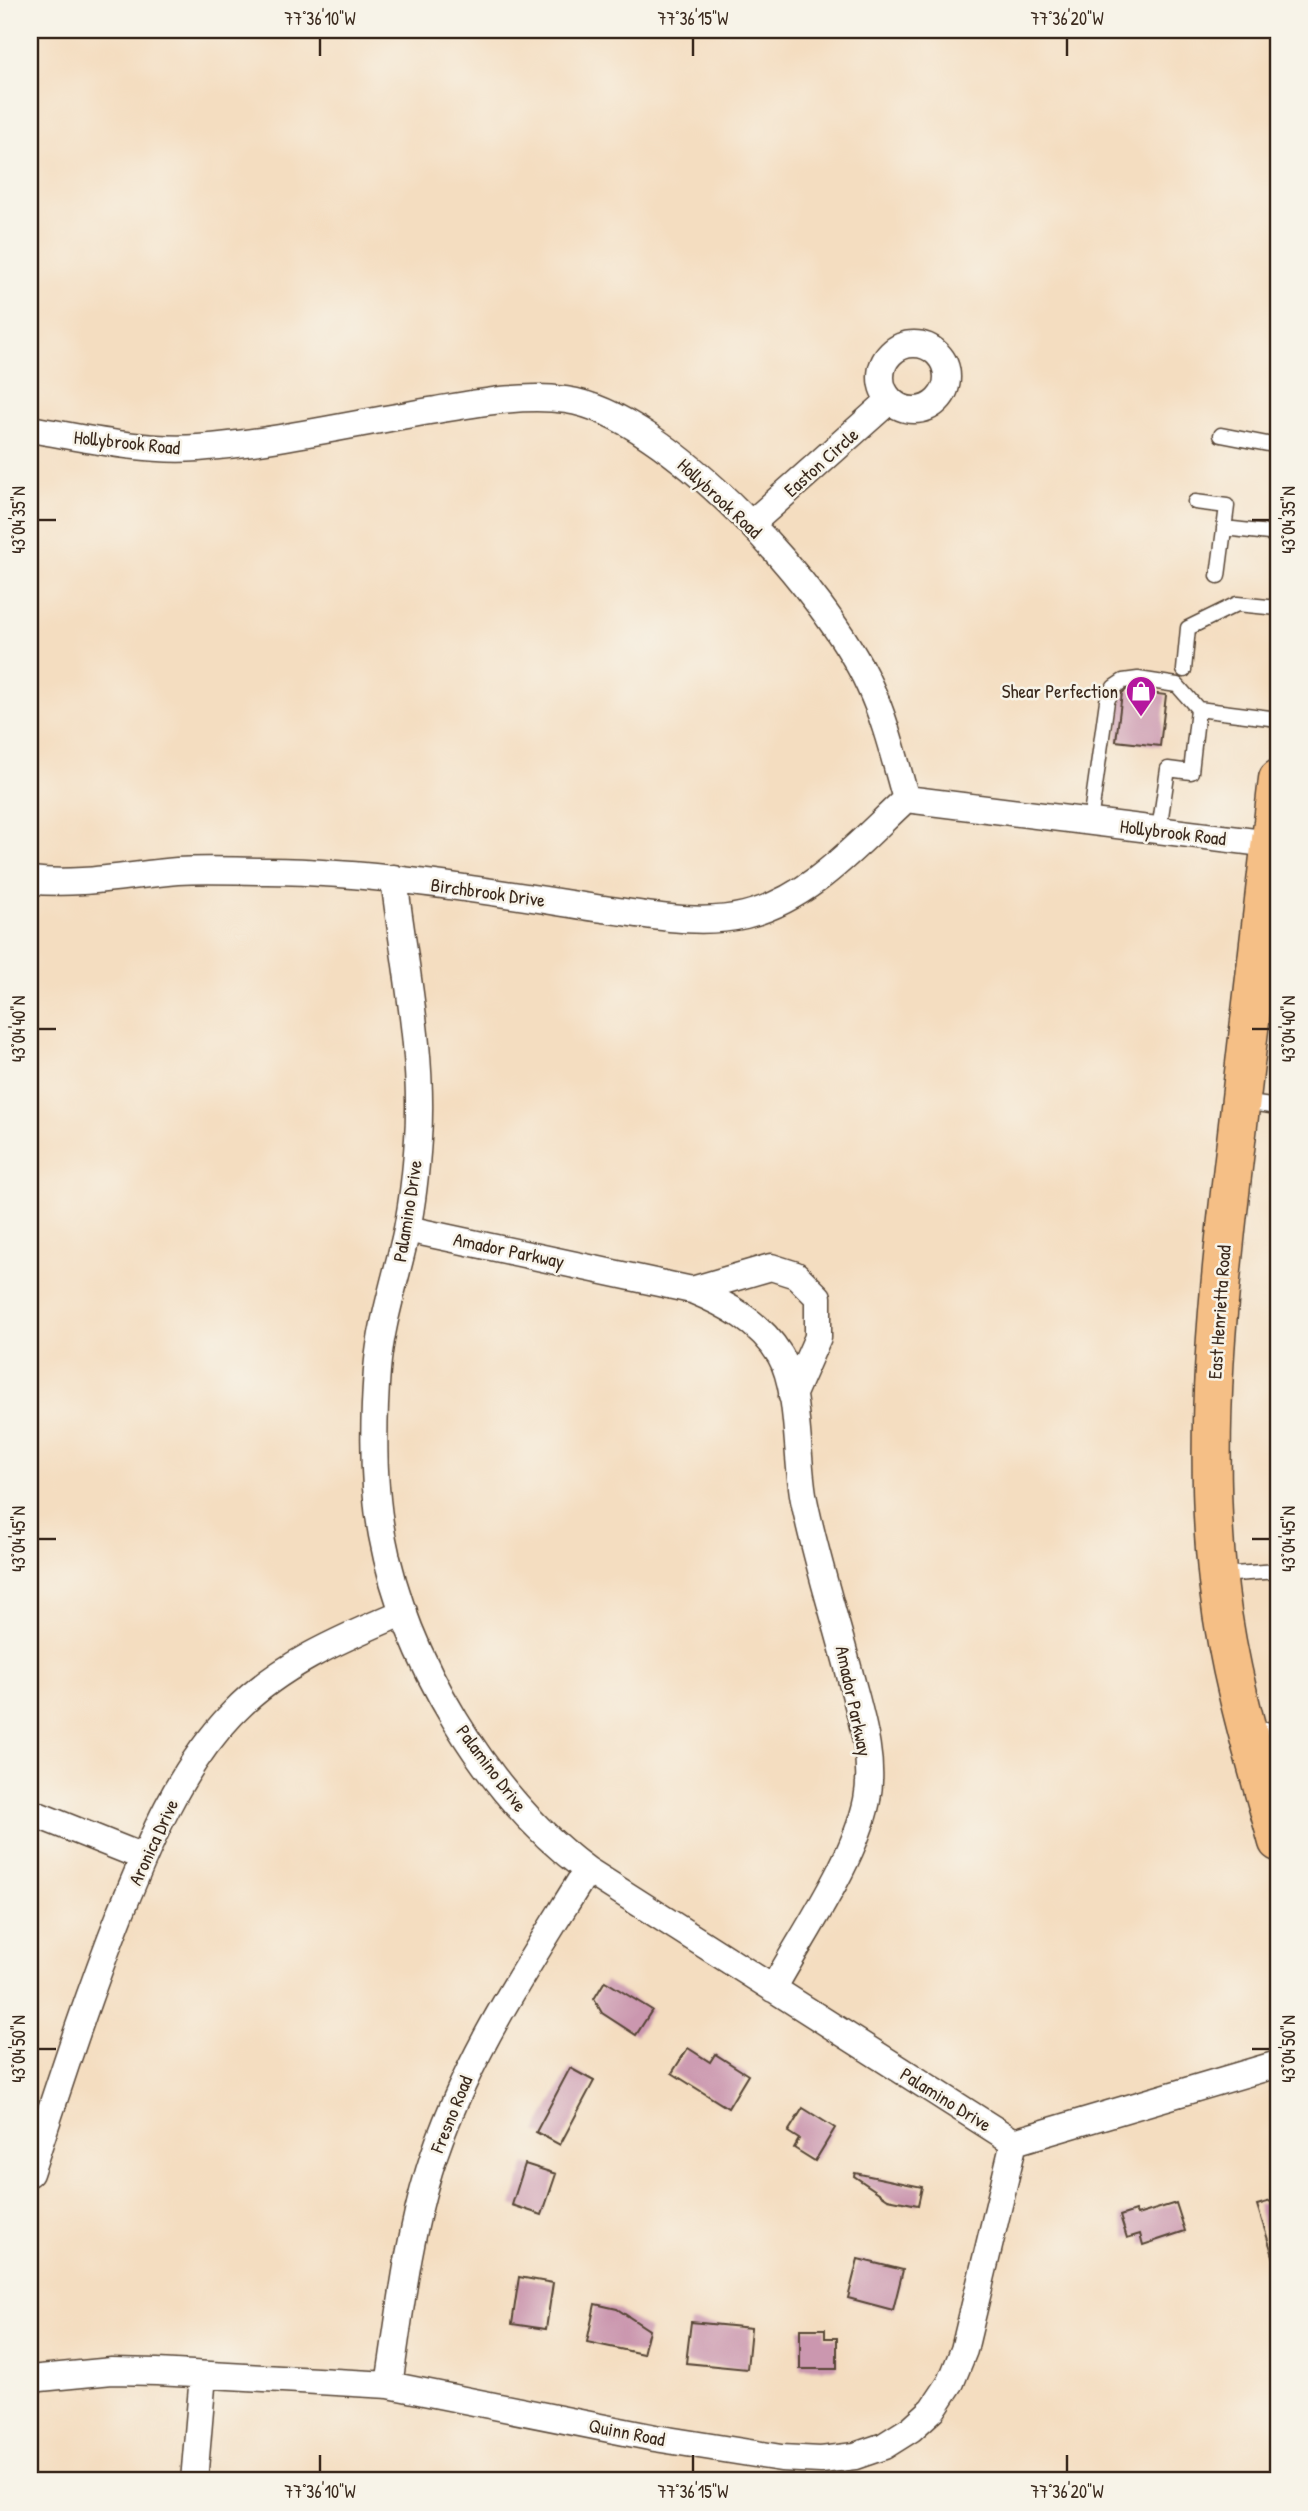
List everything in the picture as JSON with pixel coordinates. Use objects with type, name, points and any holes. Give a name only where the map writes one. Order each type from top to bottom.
[{"type":"main road","name":"East Henrietta Road","points":[[1278,779],[1273,853],[1220,1268],[1213,1376],[1212,1487],[1218,1575],[1234,1682],[1263,1730],[1278,1842]]},
{"type":"street","name":"Hollybrook Road","points":[[30,429],[122,445],[196,448],[472,404],[539,398],[568,400],[602,409],[636,425],[690,467],[752,523],[832,623],[853,653],[884,723],[906,799],[1159,830],[1273,853]]},
{"type":"street","name":"Easton Circle","points":[[752,523],[890,400]]},
{"type":"street","name":"Birchbrook Drive","points":[[30,880],[99,880],[180,871],[326,872],[394,878],[660,917],[716,920],[766,909],[796,895],[825,874],[906,799]]},
{"type":"street","name":"Palamino Drive","points":[[394,878],[414,1041],[419,1103],[418,1135],[407,1229],[382,1332],[374,1426],[375,1476],[382,1534],[404,1612],[441,1694],[503,1790],[567,1856],[1014,2142]]},
{"type":"street","name":"Amador Parkway","points":[[407,1229],[692,1290],[717,1300],[755,1325],[782,1357],[792,1396],[804,1500],[862,1719],[868,1762],[867,1798],[858,1831],[773,1989]]},
{"type":"street","name":"Amador Parkway","points":[[692,1290],[771,1267],[796,1275],[818,1297],[818,1337],[792,1396]]},
{"type":"street","name":"Aronica Drive","points":[[30,2173],[89,1993],[143,1857],[193,1764],[232,1713],[279,1674],[316,1652],[404,1612]]},
{"type":"street","points":[[30,1812],[143,1857]]},
{"type":"street","name":"Fresno Road","points":[[389,2385],[412,2235],[448,2117],[484,2038],[587,1870]]},
{"type":"street","points":[[1014,2142],[1278,2064]]},
{"type":"street","name":"Quinn Road","points":[[30,2379],[112,2371],[389,2385],[655,2438],[781,2458],[821,2460],[855,2456],[884,2446],[933,2409],[951,2382],[964,2350],[1014,2142]]},
{"type":"street","points":[[194,2481],[203,2375]]},
{"type":"lane","points":[[1221,435],[1278,446]]},
{"type":"lane","points":[[1195,502],[1227,506],[1217,576]]},
{"type":"lane","points":[[1224,528],[1278,534]]},
{"type":"lane","points":[[1184,670],[1188,628],[1237,604],[1278,608]]},
{"type":"lane","points":[[1090,822],[1107,701],[1114,687],[1123,681],[1138,679],[1177,685],[1198,709],[1278,719]]},
{"type":"lane","points":[[1159,830],[1168,769],[1191,772],[1198,709]]},
{"type":"lane","points":[[1240,1102],[1278,1107]]},
{"type":"lane","points":[[1218,1575],[1278,1571]]},
{"type":"building","name":"Shear Perfection","points":[[1126,690],[1166,695],[1160,746],[1116,741],[1122,693]]},
{"type":"building","points":[[605,1981],[652,2010],[636,2035],[602,2013],[594,1999]]},
{"type":"building","points":[[688,2048],[710,2062],[715,2054],[748,2075],[728,2108],[672,2073]]},
{"type":"building","points":[[570,2068],[594,2081],[560,2145],[536,2132]]},
{"type":"building","points":[[803,2108],[835,2128],[815,2161],[794,2148],[799,2139],[788,2132]]},
{"type":"building","points":[[525,2164],[556,2174],[542,2215],[512,2205]]},
{"type":"building","points":[[855,2173],[922,2187],[918,2205],[888,2199],[854,2176]]},
{"type":"building","points":[[1278,2199],[1278,2259],[1274,2259],[1257,2205]]},
{"type":"building","points":[[1176,2203],[1185,2231],[1143,2245],[1140,2234],[1127,2238],[1120,2216],[1135,2211],[1137,2215]]},
{"type":"building","points":[[858,2259],[903,2270],[893,2310],[848,2298]]},
{"type":"building","points":[[519,2277],[553,2283],[546,2329],[512,2324]]},
{"type":"building","points":[[595,2304],[617,2309],[649,2330],[643,2354],[587,2342]]},
{"type":"building","points":[[691,2322],[751,2328],[747,2369],[686,2363]]},
{"type":"building","points":[[800,2329],[825,2329],[825,2338],[837,2338],[837,2369],[800,2369]]},
{"type":"place","name":"Shear Perfection","points":[[1141,718]]}]
